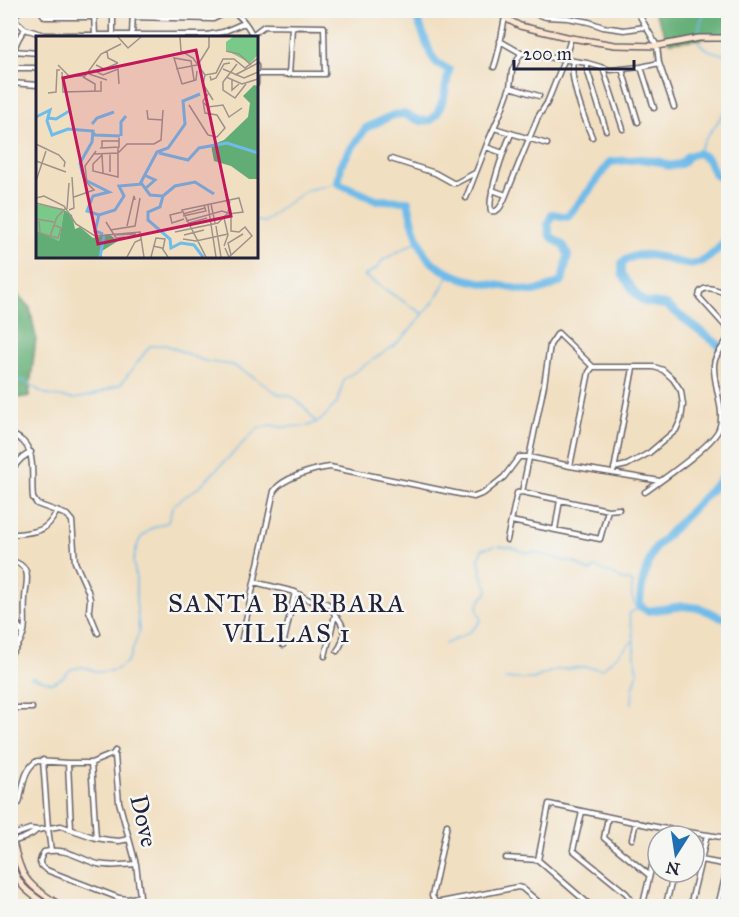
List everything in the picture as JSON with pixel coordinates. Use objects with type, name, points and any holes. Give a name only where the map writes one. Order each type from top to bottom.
[{"type":"street","points":[[21,10],[13,15],[25,29],[44,35],[69,36]]},
{"type":"street","points":[[40,10],[45,17],[58,14],[95,17]]},
{"type":"street","points":[[94,10],[94,36]]},
{"type":"street","points":[[113,10],[113,36]]},
{"type":"street","points":[[132,35],[133,10]]},
{"type":"street","points":[[188,10],[188,18]]},
{"type":"street","points":[[499,10],[505,18],[520,26],[615,45],[657,46],[699,38],[729,38]]},
{"type":"street","points":[[634,10],[637,11],[657,46],[659,63],[674,107]]},
{"type":"street","points":[[132,17],[213,19],[230,11],[236,13],[248,26],[253,36],[264,26],[324,27],[325,74],[258,74]]},
{"type":"street","points":[[525,11],[546,17],[568,18],[624,30],[645,27]]},
{"type":"street","points":[[494,67],[499,55],[505,18]]},
{"type":"street","points":[[122,36],[207,35],[223,32],[244,23]]},
{"type":"street","points":[[289,75],[292,27]]},
{"type":"street","points":[[25,29],[16,40],[11,82],[36,85]]},
{"type":"street","points":[[511,134],[492,190],[491,212],[495,212],[500,207],[506,195],[528,139],[547,103],[571,38]]},
{"type":"street","points":[[500,40],[521,52],[587,63],[611,70],[659,63]]},
{"type":"street","points":[[14,51],[36,53]]},
{"type":"street","points":[[466,198],[510,87],[513,71],[521,52]]},
{"type":"street","points":[[573,61],[574,81],[583,116],[592,137]]},
{"type":"street","points":[[587,63],[606,130]]},
{"type":"street","points":[[641,67],[654,108]]},
{"type":"street","points":[[14,68],[36,68]]},
{"type":"street","points":[[603,68],[623,129]]},
{"type":"street","points":[[622,69],[638,122]]},
{"type":"street","points":[[510,87],[539,96]]},
{"type":"street","points":[[494,128],[547,144]]},
{"type":"street","points":[[486,147],[503,153]]},
{"type":"street","points":[[391,159],[435,173],[453,183],[475,173]]},
{"type":"street","points":[[492,190],[506,195]]},
{"type":"street","points":[[645,492],[708,443],[718,430],[722,414],[713,364],[728,337],[727,328],[699,297],[703,289],[708,288],[729,294]]},
{"type":"street","points":[[522,492],[550,345],[558,333],[593,366],[654,367],[663,370],[681,391],[683,405],[681,419],[676,430],[649,453],[614,471]]},
{"type":"street","points":[[570,466],[593,366]]},
{"type":"street","points":[[614,471],[633,368]]},
{"type":"street","points":[[10,434],[22,439],[31,452],[33,498],[37,504],[67,515],[72,521],[75,562],[88,591],[89,611],[98,633]]},
{"type":"street","points":[[10,471],[31,452]]},
{"type":"street","points":[[242,638],[274,492],[277,486],[286,480],[330,467],[474,497],[484,493],[504,477],[519,457],[529,457],[660,481]]},
{"type":"street","points":[[507,540],[517,492],[608,510],[619,509]]},
{"type":"street","points":[[555,530],[560,500]]},
{"type":"street","points":[[511,521],[600,539],[608,510]]},
{"type":"street","points":[[10,535],[43,529],[51,524],[57,511]]},
{"type":"street","points":[[10,560],[19,563],[27,572],[28,579],[25,599],[26,626],[16,648],[10,655]]},
{"type":"street","points":[[254,582],[295,592],[309,600],[331,606],[344,627],[342,645],[338,651]]},
{"type":"street","points":[[283,645],[295,592]]},
{"type":"street","points":[[10,611],[23,634]]},
{"type":"street","points":[[325,656],[335,615]]},
{"type":"street","points":[[10,710],[32,708]]},
{"type":"street","name":"Dove","points":[[51,851],[44,852],[41,867],[119,898],[129,899],[140,896],[136,864],[119,802],[114,752],[91,763]]},
{"type":"street","points":[[19,803],[32,763],[43,760],[91,763],[96,838]]},
{"type":"street","points":[[43,760],[51,851],[63,851],[98,864],[115,866],[136,864]]},
{"type":"street","points":[[68,763],[71,829]]},
{"type":"street","points":[[538,860],[549,804],[646,824]]},
{"type":"street","points":[[582,812],[573,850],[626,893],[630,898],[630,904]]},
{"type":"street","points":[[608,817],[604,838],[646,873]]},
{"type":"street","points":[[632,839],[636,822]]},
{"type":"street","points":[[447,825],[432,896],[435,902],[518,887],[543,906]]},
{"type":"street","points":[[60,906],[34,888],[25,878],[11,838],[26,838],[38,830],[61,826],[96,838],[129,839]]},
{"type":"street","points":[[706,839],[707,835],[729,838]]},
{"type":"street","points":[[506,858],[538,860],[591,906]]},
{"type":"street","points":[[706,861],[728,865],[718,906]]},
{"type":"street","points":[[10,862],[24,889],[48,906]]},
{"type":"street","points":[[643,904],[647,884]]},
{"type":"street","points":[[666,904],[671,884]]},
{"type":"street","points":[[690,906],[695,884]]},
{"type":"street","points":[[613,906],[630,904],[673,906]]},
{"type":"green space","points":[[654,11],[728,11],[728,36],[669,42]]},
{"type":"green space","points":[[10,286],[30,308],[36,338],[29,396],[11,399]]},
{"type":"waterway","points":[[414,10],[431,55],[437,63],[449,70],[444,97],[437,114],[431,120],[421,121],[403,114],[393,115],[366,128],[341,165],[338,183],[376,200],[408,201],[424,253],[444,270],[476,282],[528,291],[543,289],[562,281],[568,255],[564,246],[550,236],[548,224],[552,214],[567,217],[610,162],[641,159],[669,166],[681,164],[688,156],[698,153],[708,159],[715,175],[728,182]]},
{"type":"waterway","points":[[698,35],[701,20],[707,10]]},
{"type":"waterway","points":[[698,41],[708,50],[728,56]]},
{"type":"waterway","points":[[698,153],[728,107]]},
{"type":"waterway","points":[[258,221],[264,222],[307,190],[338,183]]},
{"type":"waterway","points":[[728,237],[710,257],[693,265],[651,255],[636,256],[622,263],[622,274],[644,302],[666,305],[728,352]]},
{"type":"waterway","points":[[419,240],[383,260],[376,269],[364,276],[423,314]]},
{"type":"waterway","points":[[31,677],[52,683],[62,678],[71,669],[82,667],[99,672],[109,671],[126,663],[139,632],[133,562],[140,539],[150,529],[168,522],[173,505],[199,487],[258,428],[271,425],[308,426],[321,420],[337,403],[344,379],[395,345],[435,300],[450,273]]},
{"type":"waterway","points":[[10,382],[23,380],[52,396],[74,399],[94,395],[121,384],[150,346],[166,345],[204,361],[232,365],[278,394],[291,396],[315,421]]},
{"type":"waterway","points":[[728,472],[655,548],[644,576],[640,606],[648,611],[683,606],[700,608],[728,620]]},
{"type":"waterway","points":[[445,644],[469,632],[481,620],[477,608],[488,589],[479,560],[482,549],[495,546]]},
{"type":"waterway","points":[[499,546],[574,562],[590,572],[595,567],[622,580],[627,580],[633,583],[632,596],[637,609],[648,611]]},
{"type":"waterway","points":[[632,703],[638,672],[629,615],[637,609]]},
{"type":"waterway","points":[[505,679],[533,679],[555,670],[584,667],[602,669],[634,640]]},
{"type":"district","name":"SANTA BARBARA VILLAS 1","points":[[287,618]]}]
